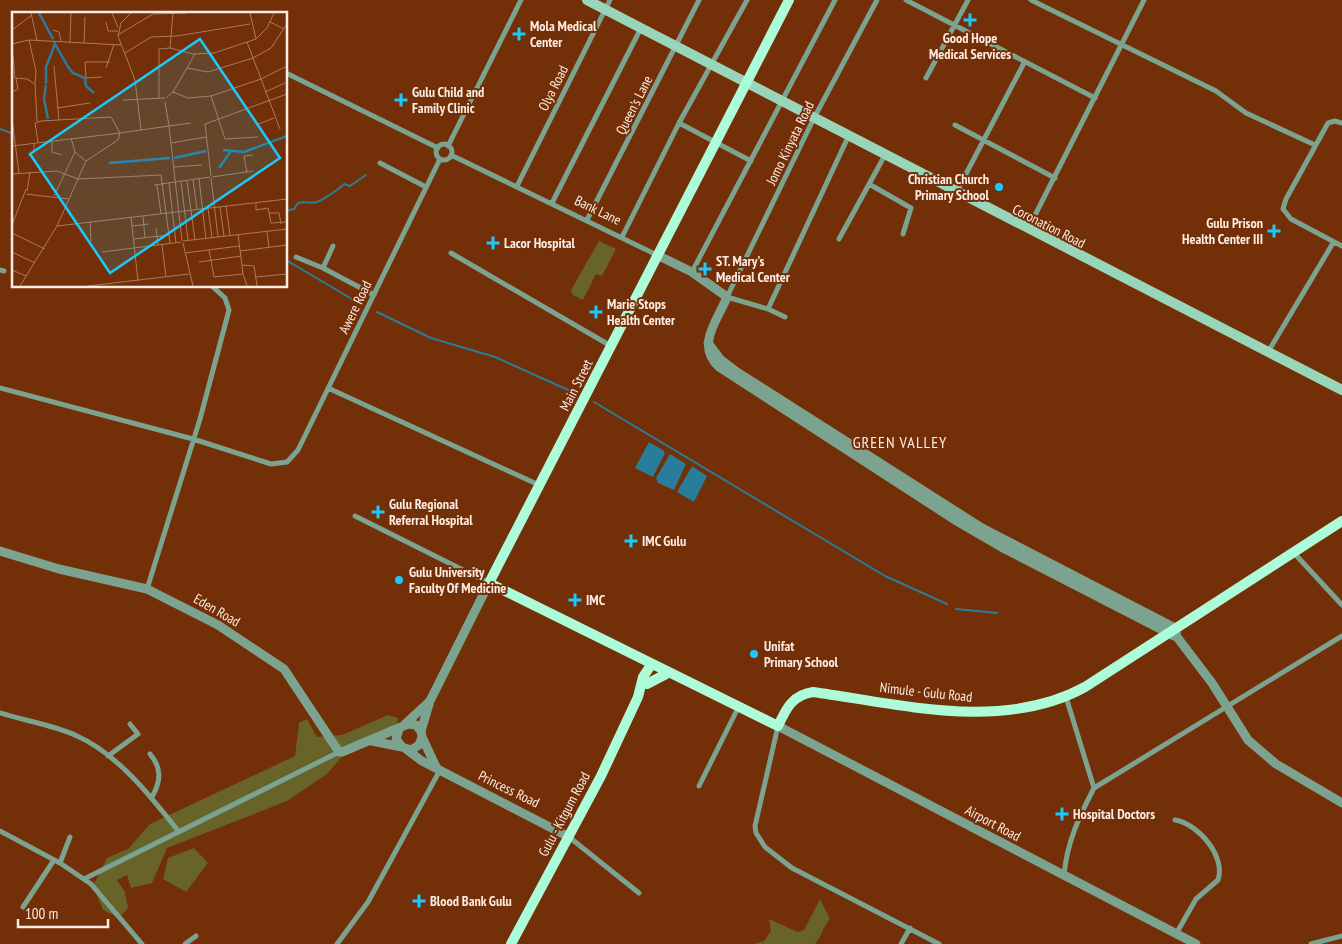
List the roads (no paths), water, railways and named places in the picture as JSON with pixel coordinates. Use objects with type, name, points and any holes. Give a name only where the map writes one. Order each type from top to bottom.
[{"type":"main road","name":"Coronation Road","points":[[587,0],[607,5],[641,28],[784,101],[956,193],[1342,390]]},
{"type":"main road","name":"Main Street","points":[[490,583],[789,0]]},
{"type":"main road","name":"Nimule - Gulu Road","points":[[778,726],[791,701],[797,696],[813,692],[934,709],[968,711],[1036,706],[1066,697],[1173,633],[1342,521]]},
{"type":"main road","points":[[490,583],[653,666],[778,726]]},
{"type":"main road","points":[[640,659],[645,680],[668,673]]},
{"type":"main road","name":"Gulu - Kitgum Road","points":[[511,944],[569,837],[653,666]]},
{"type":"street","points":[[448,146],[521,0]]},
{"type":"street","name":"Queen's Lane","points":[[587,220],[699,0]]},
{"type":"street","points":[[622,237],[679,123],[747,0]]},
{"type":"street","points":[[692,272],[784,101],[835,0]]},
{"type":"street","name":"Jomo Kinyata Road","points":[[727,297],[814,118],[877,0]]},
{"type":"street","points":[[906,0],[1024,63],[1095,98]]},
{"type":"street","points":[[926,78],[968,0]]},
{"type":"street","points":[[1031,0],[1216,91],[1246,113],[1315,146]]},
{"type":"street","points":[[1028,230],[1144,0]]},
{"type":"street","name":"Olya Road","points":[[517,186],[607,5]]},
{"type":"street","points":[[552,203],[641,28]]},
{"type":"street","points":[[956,193],[1024,63]]},
{"type":"street","points":[[288,74],[438,148]]},
{"type":"street","points":[[1342,123],[1335,121],[1328,123],[1286,199],[1283,209],[1291,219],[1333,243],[1342,246]]},
{"type":"street","points":[[679,123],[751,161]]},
{"type":"street","points":[[955,125],[1055,178]]},
{"type":"street","points":[[768,309],[848,136]]},
{"type":"street","points":[[442,145],[448,146],[452,150],[448,160],[440,159],[437,155],[438,148],[442,145]]},
{"type":"street","name":"Bank Lane","points":[[451,155],[692,272],[727,297]]},
{"type":"street","points":[[839,239],[885,155]]},
{"type":"street","name":"Awere Road","points":[[193,439],[271,464],[287,462],[298,450],[440,159]]},
{"type":"street","points":[[380,163],[426,187]]},
{"type":"street","points":[[869,184],[911,208],[903,234]]},
{"type":"street","points":[[1268,352],[1333,243]]},
{"type":"street","points":[[323,268],[333,246]]},
{"type":"street","points":[[451,253],[612,346]]},
{"type":"street","points":[[296,257],[323,268],[374,295]]},
{"type":"street","points":[[147,589],[193,439],[229,310],[225,298],[214,288]]},
{"type":"street","points":[[785,317],[768,309],[727,297],[711,329],[708,343],[720,359],[737,372],[921,495],[1173,633],[1226,706],[1242,733],[1259,751],[1283,768],[1342,803]]},
{"type":"street","points":[[0,388],[193,439]]},
{"type":"street","points":[[328,388],[540,485]]},
{"type":"street","points":[[355,516],[490,583]]},
{"type":"street","name":"Eden Road","points":[[0,551],[59,569],[147,589],[218,626],[279,665],[292,679],[339,752]]},
{"type":"street","points":[[1294,552],[1342,605]]},
{"type":"street","name":"Main Street","points":[[430,701],[490,583]]},
{"type":"street","points":[[1064,876],[1068,844],[1073,829],[1094,788],[1342,636]]},
{"type":"street","points":[[1066,697],[1094,788]]},
{"type":"street","points":[[404,748],[396,738],[402,727],[430,701]]},
{"type":"street","points":[[372,741],[404,748],[415,748],[422,734],[430,701]]},
{"type":"street","points":[[699,786],[738,708]]},
{"type":"street","points":[[0,713],[76,736],[108,756],[152,797],[179,832]]},
{"type":"street","points":[[108,756],[138,734],[130,724]]},
{"type":"street","points":[[84,879],[339,752],[372,741],[412,724],[422,734],[438,768],[368,902],[337,944]]},
{"type":"street","points":[[778,726],[756,826],[760,840],[792,868],[939,944]]},
{"type":"street","name":"Airport Road","points":[[778,726],[1196,944]]},
{"type":"street","name":"Princess Road","points":[[404,748],[422,761],[569,837]]},
{"type":"street","points":[[150,754],[158,763],[160,774],[152,797]]},
{"type":"street","points":[[1175,820],[1183,821],[1204,835],[1212,848],[1220,872],[1218,880],[1196,899],[1176,934]]},
{"type":"street","points":[[0,831],[60,863],[91,884],[142,944]]},
{"type":"street","points":[[569,837],[639,893]]},
{"type":"street","points":[[60,863],[70,838]]},
{"type":"street","points":[[23,907],[54,860]]},
{"type":"street","points":[[901,944],[910,928]]},
{"type":"street","points":[[186,944],[196,936]]},
{"type":"street","points":[[1311,944],[1342,936]]},
{"type":"water","points":[[649,442],[665,453],[653,477],[635,468]]},
{"type":"water","points":[[670,454],[686,464],[674,490],[658,483],[656,478]]},
{"type":"water","points":[[692,466],[707,476],[694,502],[677,492]]},
{"type":"waterway","points":[[0,129],[12,133]]},
{"type":"waterway","points":[[288,210],[294,209],[298,203],[315,203],[320,201],[344,184],[350,186],[366,175]]},
{"type":"waterway","points":[[288,261],[357,302]]},
{"type":"waterway","points":[[377,312],[431,338],[495,357],[577,394]]},
{"type":"waterway","points":[[594,402],[885,576],[947,604]]},
{"type":"waterway","points":[[956,609],[997,613]]},
{"type":"place","name":"Good Hope Medical Services","points":[[970,20]]},
{"type":"place","name":"Mola Medical Center","points":[[519,34]]},
{"type":"place","name":"Gulu Child and Family Clinic","points":[[401,100]]},
{"type":"place","name":"Christian Church Primary School","points":[[999,187]]},
{"type":"place","name":"Gulu Prison Health Center III","points":[[1274,231]]},
{"type":"place","name":"Lacor Hospital","points":[[493,243]]},
{"type":"place","name":"ST. Mary's Medical Center","points":[[705,269]]},
{"type":"place","name":"Marie Stops Health Center","points":[[596,312]]},
{"type":"place","name":"Gulu Regional Referral Hospital","points":[[378,512]]},
{"type":"place","name":"IMC Gulu","points":[[631,541]]},
{"type":"place","name":"Gulu University Faculty Of Medicine","points":[[399,580]]},
{"type":"place","name":"IMC","points":[[575,600]]},
{"type":"place","name":"Unifat Primary School","points":[[754,654]]},
{"type":"place","name":"Hospital Doctors","points":[[1062,814]]},
{"type":"place","name":"Blood Bank Gulu","points":[[419,901]]},
{"type":"district","name":"GREEN VALLEY","points":[[900,442]]}]
